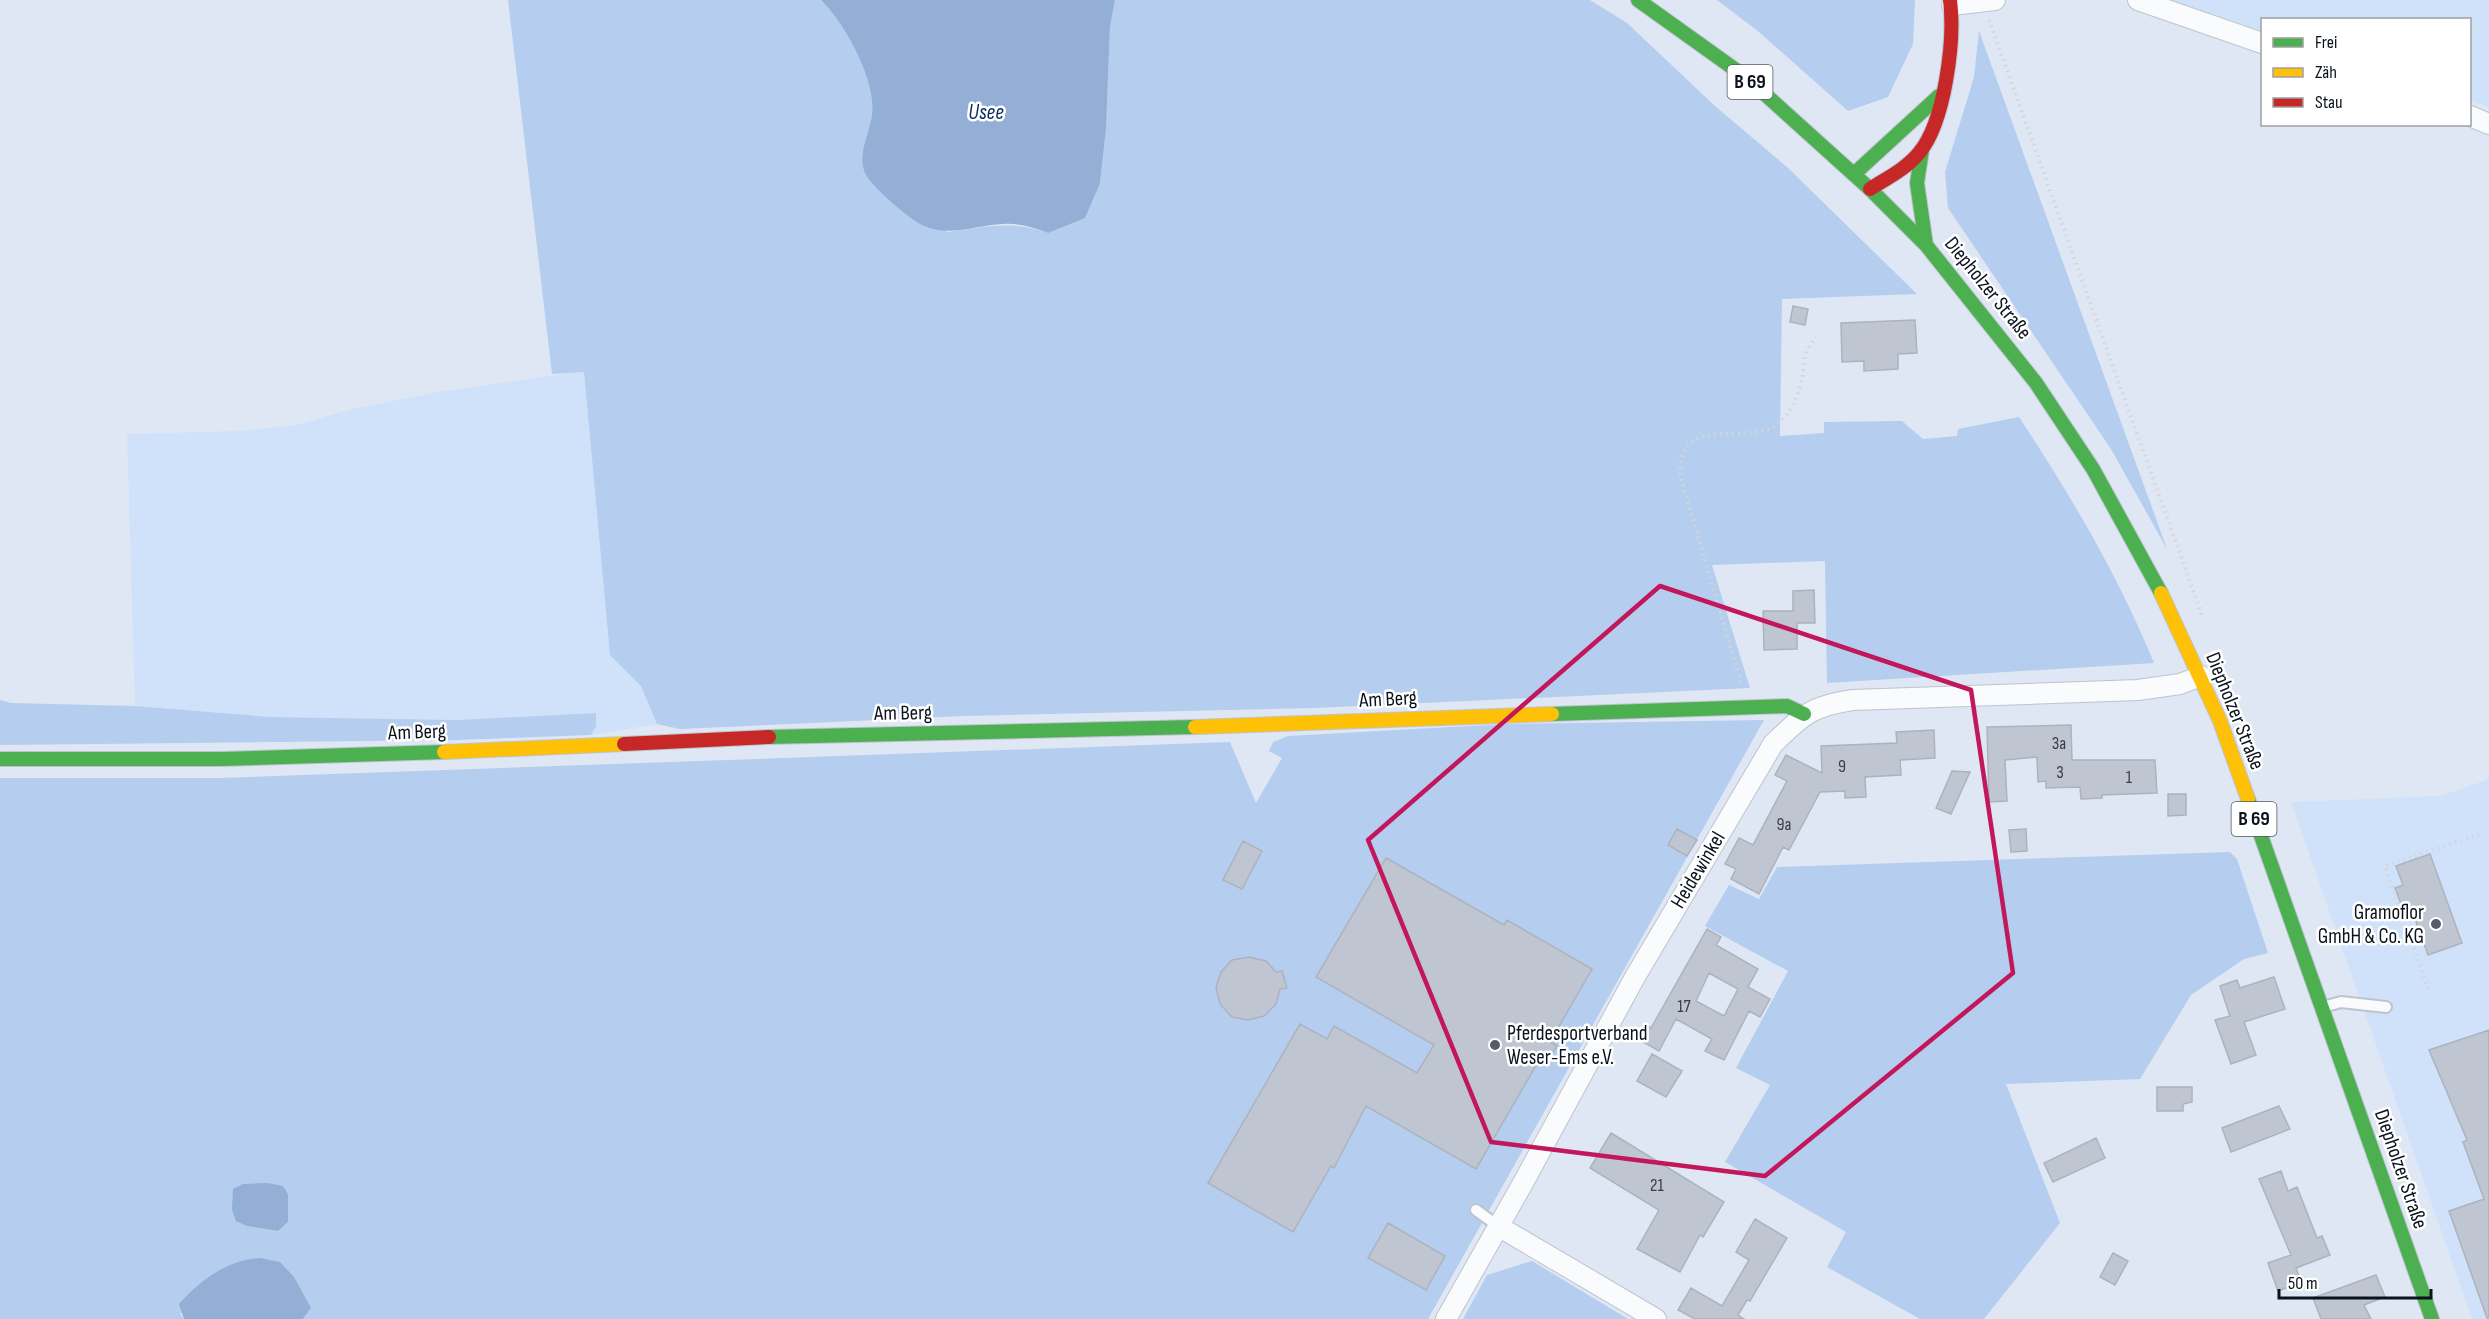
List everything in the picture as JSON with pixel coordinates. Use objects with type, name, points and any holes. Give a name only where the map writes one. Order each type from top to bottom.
[{"type":"main road","name":"B 69","points":[[1638,0],[1747,78],[1854,174]]},
{"type":"main road","points":[[1926,245],[1917,183],[1922,150],[1950,56],[1951,3]]},
{"type":"main road","points":[[1854,174],[1939,96]]},
{"type":"main road","points":[[1870,189],[1922,150]]},
{"type":"main road","name":"Diepholzer Straße","points":[[1854,174],[1926,245],[2036,383],[2093,469],[2154,578],[2220,721],[2432,1319]]},
{"type":"main road","name":"Am Berg","points":[[0,759],[222,759],[460,752],[793,736],[1254,726],[1787,705],[1804,714]]},
{"type":"street","points":[[1951,3],[1995,0]]},
{"type":"street","points":[[2138,0],[2173,5],[2261,43]]},
{"type":"street","points":[[2471,118],[2489,124]]},
{"type":"street","name":"Heidewinkel","points":[[1446,1319],[1635,977],[1773,744],[1804,714],[1829,704],[1853,700],[2138,690],[2180,684],[2201,676]]},
{"type":"street","points":[[1498,1226],[1656,1319]]},
{"type":"lane","points":[[2322,1007],[2341,1002],[2386,1006]]},
{"type":"lane","points":[[1476,1210],[1498,1226]]},
{"type":"path","points":[[1995,37],[2205,624]]},
{"type":"path","points":[[1748,706],[1680,475],[1679,462],[1683,450],[1694,440],[1711,434],[1770,429],[1781,421],[1802,381],[1806,353],[1816,337]]},
{"type":"path","points":[[2427,989],[2385,866],[2480,834]]},
{"type":"highlighted area","points":[[1660,586],[1971,690],[2013,973],[1765,1176],[1491,1142],[1368,840]]},
{"type":"shaded area","points":[[508,0],[821,0],[840,22],[849,37],[869,84],[872,113],[863,155],[948,232],[1011,226],[1048,233],[1100,183],[1106,129],[1110,27],[1115,0],[1590,0],[1627,23],[1715,106],[1787,167],[1917,294],[1782,299],[1780,436],[1824,433],[1824,422],[1902,421],[1923,439],[1957,436],[1958,429],[2019,417],[2109,567],[2154,663],[1827,683],[1825,561],[1712,565],[1750,688],[1315,708],[964,716],[680,729],[657,724],[641,686],[610,655],[584,372],[552,374]]},
{"type":"shaded area","points":[[1717,0],[1915,0],[1913,44],[1888,97],[1848,111],[1759,32]]},
{"type":"shaded area","points":[[2171,0],[2489,0],[2489,107],[2471,101],[2471,18],[2261,18],[2261,31]]},
{"type":"shaded area","points":[[1979,31],[2167,549],[2111,449],[1948,208],[1945,172],[1974,77]]},
{"type":"shaded area","points":[[584,371],[610,655],[641,686],[657,724],[591,735],[596,713],[457,720],[270,717],[135,706],[127,434],[240,431],[296,425],[352,409],[438,392]]},
{"type":"shaded area","points":[[0,700],[11,703],[135,706],[270,717],[457,720],[596,713],[596,726],[591,735],[457,740],[0,745]]},
{"type":"shaded area","points":[[1764,720],[1428,1319],[303,1319],[311,1308],[180,1313],[184,1319],[0,1319],[0,778],[221,778],[1230,742],[1256,803],[1282,758],[1269,751],[1273,742],[1288,736],[1506,724]],"holes":[[[283,1187],[288,1194],[288,1222],[278,1231],[247,1226]]]},
{"type":"shaded area","points":[[2489,779],[2489,1319],[2472,1319],[2291,802],[2440,796]]},
{"type":"shaded area","points":[[2230,852],[2237,859],[2268,953],[2244,959],[2191,995],[2140,1079],[2006,1084],[2060,1223],[1984,1319],[1920,1319],[1827,1267],[1846,1232],[1725,1162],[1770,1085],[1736,1068],[1788,971],[1705,926],[1729,885],[1759,899],[1777,867]]},
{"type":"shaded area","points":[[1532,1261],[1628,1319],[1463,1319],[1487,1275]]},
{"type":"water","name":"Usee","points":[[821,0],[1115,0],[1110,27],[1106,129],[1100,183],[1085,218],[1048,233],[1026,226],[1009,224],[952,231],[932,229],[922,225],[900,209],[874,185],[865,173],[862,158],[872,114],[869,85],[849,37]]},
{"type":"water","points":[[267,1183],[283,1186],[288,1194],[288,1222],[278,1231],[247,1226],[236,1221],[232,1210],[233,1189],[243,1184]]},
{"type":"water","points":[[260,1258],[280,1262],[294,1277],[311,1308],[303,1319],[184,1319],[179,1304],[205,1279],[226,1267]]},
{"type":"building","points":[[1793,306],[1808,309],[1805,325],[1790,322]]},
{"type":"building","points":[[1915,320],[1917,353],[1898,354],[1898,369],[1864,371],[1864,361],[1842,362],[1841,323]]},
{"type":"building","points":[[1814,590],[1815,623],[1797,623],[1797,649],[1764,650],[1763,611],[1793,611],[1793,591]]},
{"type":"building","points":[[2071,725],[2072,760],[2155,760],[2157,793],[2102,795],[2102,798],[2081,799],[2080,787],[2046,788],[2046,781],[2038,782],[2037,757],[2005,760],[2007,801],[1989,802],[1987,727]]},
{"type":"building","points":[[1934,730],[1935,758],[1900,760],[1901,775],[1865,777],[1866,797],[1845,798],[1845,791],[1820,792],[1789,850],[1783,847],[1759,894],[1731,879],[1736,869],[1725,864],[1739,838],[1753,845],[1787,781],[1775,775],[1786,755],[1822,773],[1821,746],[1897,743],[1896,732]]},
{"type":"building","points":[[1952,771],[1970,772],[1951,814],[1936,808]]},
{"type":"building","points":[[2168,794],[2186,794],[2186,815],[2168,816]]},
{"type":"building","points":[[1677,829],[1697,840],[1687,856],[1668,845]]},
{"type":"building","points":[[2026,829],[2027,851],[2011,852],[2009,830]]},
{"type":"building","points":[[1243,841],[1262,851],[1242,889],[1223,880]]},
{"type":"building","name":"Gramoflor GmbH & Co. KG","points":[[2430,854],[2462,943],[2428,955],[2409,902],[2401,904],[2395,888],[2403,885],[2396,866]]},
{"type":"building","name":"Pferdesportverband Weser-Ems e.V.","points":[[1386,858],[1504,925],[1507,920],[1592,969],[1550,1042],[1557,1046],[1545,1066],[1538,1062],[1476,1169],[1366,1106],[1334,1168],[1331,1166],[1293,1232],[1208,1183],[1300,1024],[1327,1039],[1334,1026],[1417,1073],[1434,1045],[1316,977]]},
{"type":"building","points":[[1707,929],[1721,937],[1716,945],[1758,969],[1748,987],[1770,999],[1760,1017],[1749,1011],[1724,1060],[1705,1051],[1712,1039],[1676,1019],[1659,1051],[1636,1038],[1644,1024],[1651,1028]],"holes":[[[1709,973],[1738,989],[1724,1016],[1696,1001]]]},
{"type":"building","points":[[1249,957],[1266,961],[1276,972],[1282,971],[1287,988],[1280,989],[1276,1004],[1264,1016],[1248,1020],[1232,1017],[1220,1004],[1216,987],[1221,972],[1232,960]]},
{"type":"building","points":[[2274,977],[2285,1009],[2244,1022],[2256,1055],[2231,1064],[2215,1020],[2230,1016],[2220,986],[2237,980],[2240,988]]},
{"type":"building","points":[[2489,1030],[2489,1318],[2487,1318],[2449,1211],[2484,1199],[2463,1142],[2467,1140],[2429,1050]]},
{"type":"building","points":[[1652,1054],[1682,1071],[1666,1097],[1637,1081]]},
{"type":"building","points":[[2157,1087],[2192,1087],[2192,1102],[2183,1104],[2183,1111],[2157,1111]]},
{"type":"building","points":[[2279,1106],[2290,1129],[2231,1152],[2222,1128]]},
{"type":"building","points":[[1611,1133],[1724,1202],[1703,1237],[1700,1235],[1680,1272],[1637,1249],[1659,1210],[1590,1168]]},
{"type":"building","points":[[2096,1138],[2105,1158],[2053,1182],[2044,1163]]},
{"type":"building","points":[[2281,1171],[2288,1191],[2297,1187],[2317,1238],[2322,1236],[2330,1255],[2296,1268],[2301,1282],[2278,1291],[2268,1263],[2291,1255],[2259,1179]]},
{"type":"building","points":[[1755,1219],[1787,1238],[1750,1301],[1747,1300],[1738,1315],[1744,1319],[1695,1319],[1678,1310],[1691,1288],[1722,1306],[1749,1260],[1736,1252]]},
{"type":"building","points":[[1388,1223],[1445,1256],[1426,1290],[1368,1258]]},
{"type":"building","points":[[2113,1253],[2128,1261],[2115,1285],[2100,1277]]},
{"type":"building","points":[[2376,1275],[2385,1297],[2364,1305],[2371,1319],[2321,1319],[2313,1298]]},
{"type":"traffic: fast","points":[[1638,0],[1747,78],[1870,189],[1926,245],[2036,383],[2093,469],[2161,593]]},
{"type":"traffic: fast","points":[[1854,174],[1939,96]]},
{"type":"traffic: fast","points":[[1922,150],[1917,183],[1926,245]]},
{"type":"traffic: fast","points":[[1552,714],[1787,706],[1804,714]]},
{"type":"traffic: fast","points":[[769,737],[1195,727]]},
{"type":"traffic: fast","points":[[0,759],[222,759],[444,752]]},
{"type":"traffic: fast","points":[[2248,799],[2432,1319]]},
{"type":"traffic: slow","points":[[2161,593],[2220,721],[2248,799]]},
{"type":"traffic: slow","points":[[1195,727],[1552,714]]},
{"type":"traffic: slow","points":[[444,752],[624,744]]},
{"type":"traffic: jam","points":[[1870,189],[1914,159],[1928,139],[1936,122],[1942,102],[1949,58],[1950,0]]},
{"type":"traffic: jam","points":[[624,744],[769,737]]},
{"type":"place","name":"Gramoflor GmbH & Co. KG","points":[[2436,924]]},
{"type":"place","name":"Pferdesportverband Weser-Ems e.V.","points":[[1495,1045]]}]
